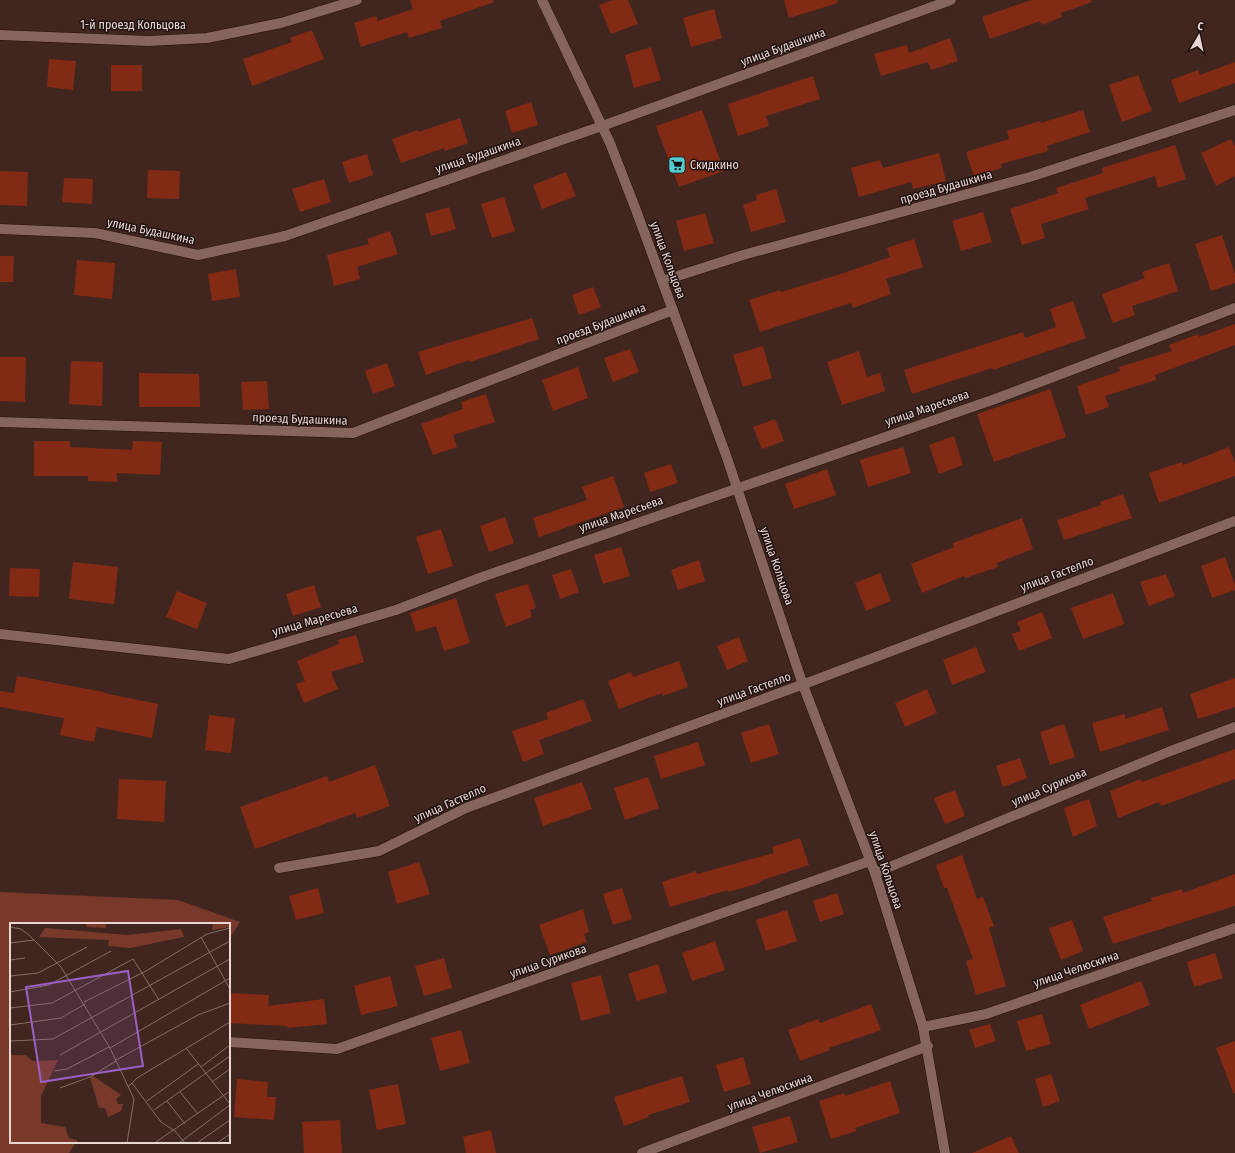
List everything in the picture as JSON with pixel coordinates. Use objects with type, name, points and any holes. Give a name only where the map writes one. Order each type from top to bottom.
[{"type":"street","name":"1-й проезд Кольцова","points":[[0,35],[148,41],[207,38],[281,23],[357,0]]},
{"type":"street","name":"улица Кольцова","points":[[542,0],[602,126],[636,210],[737,488],[803,684],[875,873],[928,1046],[945,1153]]},
{"type":"street","name":"улица Будашкина","points":[[0,229],[95,233],[198,255],[285,236],[602,126],[951,0]]},
{"type":"street","name":"проезд Будашкина","points":[[662,281],[743,255],[1030,177],[1235,110]]},
{"type":"street","name":"улица Маресьева","points":[[0,634],[229,659],[396,610],[482,577],[995,399],[1235,308]]},
{"type":"street","name":"проезд Будашкина","points":[[0,422],[353,433],[673,310]]},
{"type":"street","name":"улица Гастелло","points":[[279,868],[379,851],[466,808],[803,684],[1235,521]]},
{"type":"street","name":"улица Сурикова","points":[[875,873],[1168,752],[1235,727]]},
{"type":"street","name":"улица Сурикова","points":[[230,1042],[337,1049],[870,861]]},
{"type":"street","name":"улица Челюскина","points":[[923,1027],[986,1014],[1235,928]]},
{"type":"street","name":"улица Челюскина","points":[[642,1153],[928,1046]]},
{"type":"shaded area","points":[[0,892],[178,900],[240,922],[230,937],[230,923],[10,923],[10,1143],[75,1143],[69,1153],[0,1153]]},
{"type":"building","points":[[410,0],[493,0],[494,2],[440,21],[442,28],[409,38],[407,32],[361,47],[354,23],[376,16],[378,21],[413,9]]},
{"type":"building","points":[[613,0],[628,0],[638,24],[611,34],[599,5]]},
{"type":"building","points":[[784,0],[837,0],[838,3],[789,18]]},
{"type":"building","points":[[1031,0],[1091,0],[1092,2],[1061,13],[1062,17],[1042,25],[1040,21],[990,39],[982,17]]},
{"type":"building","points":[[714,9],[722,38],[691,47],[683,18]]},
{"type":"building","points":[[312,30],[324,59],[252,86],[243,59],[292,42],[290,38]]},
{"type":"building","points":[[950,38],[958,61],[931,70],[928,62],[881,76],[874,54],[907,45],[909,53]]},
{"type":"building","points":[[651,47],[661,80],[634,88],[625,55]]},
{"type":"building","points":[[49,59],[76,61],[73,90],[47,87]]},
{"type":"building","points":[[1235,62],[1235,83],[1179,103],[1171,80],[1198,70],[1200,75]]},
{"type":"building","points":[[111,65],[142,65],[142,91],[111,91]]},
{"type":"building","points":[[1138,75],[1152,111],[1122,122],[1109,85]]},
{"type":"building","points":[[813,76],[820,99],[766,116],[769,126],[738,136],[728,104]]},
{"type":"building","points":[[531,102],[538,125],[512,133],[505,111]]},
{"type":"building","points":[[702,110],[724,171],[679,187],[656,126]]},
{"type":"building","points":[[1083,110],[1090,132],[1047,146],[1048,151],[1001,164],[1002,168],[974,176],[966,152],[1009,139],[1007,131],[1040,121],[1041,123]]},
{"type":"building","points":[[460,118],[468,143],[445,151],[444,148],[401,163],[392,139],[418,130],[419,132]]},
{"type":"building","points":[[1231,139],[1235,147],[1235,176],[1216,186],[1201,153]]},
{"type":"building","points":[[1175,145],[1186,179],[1158,188],[1155,176],[1085,198],[1089,209],[1041,224],[1045,238],[1022,245],[1010,209],[1058,193],[1056,188],[1103,173],[1102,168]]},
{"type":"building","points":[[939,153],[946,181],[913,189],[911,182],[859,197],[851,168],[880,160],[883,168]]},
{"type":"building","points":[[367,154],[373,175],[349,183],[342,162]]},
{"type":"building","points":[[148,170],[180,171],[179,199],[147,198]]},
{"type":"building","points":[[0,171],[28,172],[27,206],[0,205]]},
{"type":"building","points":[[566,172],[576,196],[542,209],[533,185]]},
{"type":"building","points":[[64,178],[93,179],[92,204],[62,202]]},
{"type":"building","points":[[324,179],[331,202],[300,212],[292,189]]},
{"type":"building","points":[[776,189],[786,222],[751,232],[743,205],[757,200],[756,195]]},
{"type":"building","points":[[504,197],[515,231],[492,238],[481,204]]},
{"type":"building","points":[[449,207],[456,229],[431,236],[425,214]]},
{"type":"building","points":[[983,212],[992,242],[961,251],[952,221]]},
{"type":"building","points":[[705,213],[714,243],[684,251],[676,221]]},
{"type":"building","points":[[390,231],[398,254],[357,267],[360,279],[334,286],[327,255],[369,244],[367,239]]},
{"type":"building","points":[[1222,235],[1235,274],[1235,283],[1211,291],[1195,244]]},
{"type":"building","points":[[914,239],[923,267],[886,279],[891,294],[853,308],[851,303],[760,332],[749,300],[841,274],[890,257],[887,248]]},
{"type":"building","points":[[0,256],[14,256],[13,282],[0,282]]},
{"type":"building","points":[[77,260],[115,263],[112,299],[74,295]]},
{"type":"building","points":[[1169,263],[1178,291],[1132,306],[1135,315],[1113,323],[1102,294],[1145,278],[1142,272]]},
{"type":"building","points":[[236,269],[240,297],[212,301],[208,274]]},
{"type":"building","points":[[593,287],[601,307],[579,315],[572,295]]},
{"type":"building","points":[[1073,301],[1086,338],[993,370],[992,368],[912,394],[904,370],[1023,332],[1025,338],[1056,327],[1050,309]]},
{"type":"building","points":[[532,318],[539,339],[470,362],[469,360],[426,375],[418,352]]},
{"type":"building","points":[[1235,324],[1235,345],[1155,375],[1156,380],[1105,396],[1109,407],[1086,415],[1077,386],[1120,371],[1119,367],[1172,351],[1169,345],[1198,334],[1199,337]]},
{"type":"building","points":[[763,346],[772,378],[743,387],[733,355]]},
{"type":"building","points":[[630,349],[639,372],[613,382],[604,358]]},
{"type":"building","points":[[859,351],[867,377],[880,373],[885,391],[842,405],[827,362]]},
{"type":"building","points":[[0,357],[26,357],[25,402],[0,401]]},
{"type":"building","points":[[71,361],[103,362],[102,406],[69,404]]},
{"type":"building","points":[[387,363],[395,386],[373,394],[365,371]]},
{"type":"building","points":[[578,367],[588,398],[553,411],[542,380]]},
{"type":"building","points":[[139,373],[199,374],[200,407],[139,407]]},
{"type":"building","points":[[267,381],[269,409],[243,410],[241,382]]},
{"type":"building","points":[[1050,389],[1066,437],[994,462],[977,414]]},
{"type":"building","points":[[486,394],[495,422],[453,435],[457,447],[433,455],[421,424],[463,409],[461,402]]},
{"type":"building","points":[[775,419],[784,441],[762,449],[753,427]]},
{"type":"building","points":[[954,436],[963,465],[939,474],[929,445]]},
{"type":"building","points":[[34,441],[70,441],[70,447],[132,450],[133,441],[162,442],[160,475],[117,473],[117,482],[88,481],[88,476],[34,476]]},
{"type":"building","points":[[903,447],[911,473],[868,487],[860,460]]},
{"type":"building","points":[[1229,447],[1235,463],[1235,476],[1159,503],[1149,473],[1182,462],[1183,465]]},
{"type":"building","points":[[671,464],[678,483],[650,492],[644,473]]},
{"type":"building","points":[[827,469],[836,495],[794,509],[785,484]]},
{"type":"building","points":[[613,476],[624,507],[539,537],[533,518],[587,500],[582,487]]},
{"type":"building","points":[[1123,494],[1132,518],[1064,540],[1057,520],[1101,505],[1100,502]]},
{"type":"building","points":[[505,517],[514,543],[489,552],[480,526]]},
{"type":"building","points":[[1022,518],[1033,549],[997,563],[998,567],[965,578],[964,576],[922,593],[911,564],[954,547],[953,543]]},
{"type":"building","points":[[441,529],[453,566],[428,574],[416,537]]},
{"type":"building","points":[[621,547],[630,576],[603,584],[594,555]]},
{"type":"building","points":[[1225,557],[1235,585],[1235,590],[1212,598],[1201,566]]},
{"type":"building","points":[[699,560],[705,581],[678,590],[671,570]]},
{"type":"building","points":[[73,562],[118,567],[114,604],[69,599]]},
{"type":"building","points":[[10,568],[40,569],[39,597],[9,596]]},
{"type":"building","points":[[571,569],[579,592],[560,599],[552,575]]},
{"type":"building","points":[[880,573],[891,601],[866,611],[855,583]]},
{"type":"building","points":[[1166,574],[1175,596],[1149,606],[1140,582]]},
{"type":"building","points":[[528,584],[536,608],[530,610],[532,617],[506,627],[495,594]]},
{"type":"building","points":[[314,585],[321,607],[293,616],[286,594]]},
{"type":"building","points":[[177,591],[207,603],[197,629],[166,617]]},
{"type":"building","points":[[1113,593],[1124,624],[1083,639],[1071,608]]},
{"type":"building","points":[[456,598],[470,643],[444,651],[436,626],[416,632],[410,613]]},
{"type":"building","points":[[1042,612],[1052,638],[1019,651],[1012,634],[1021,631],[1017,622]]},
{"type":"building","points":[[356,635],[364,662],[331,672],[338,689],[304,703],[296,684],[305,681],[297,661],[339,644],[338,640]]},
{"type":"building","points":[[739,637],[748,661],[727,670],[717,646]]},
{"type":"building","points":[[976,647],[986,672],[952,685],[943,660]]},
{"type":"building","points":[[679,661],[688,687],[663,696],[662,693],[619,709],[608,681],[631,672],[633,677]]},
{"type":"building","points":[[17,676],[104,692],[158,704],[152,738],[97,727],[94,742],[60,735],[64,718],[0,707],[0,691],[14,693]]},
{"type":"building","points":[[1235,678],[1235,707],[1198,719],[1190,694]]},
{"type":"building","points":[[927,689],[937,713],[905,727],[895,703]]},
{"type":"building","points":[[583,699],[592,721],[539,740],[544,754],[523,762],[512,731],[548,719],[546,713]]},
{"type":"building","points":[[1162,707],[1169,730],[1100,752],[1092,723],[1124,714],[1126,719]]},
{"type":"building","points":[[209,715],[235,718],[231,753],[205,750]]},
{"type":"building","points":[[769,724],[779,754],[751,763],[741,733]]},
{"type":"building","points":[[1064,724],[1075,757],[1050,765],[1040,732]]},
{"type":"building","points":[[698,742],[705,765],[661,779],[654,756]]},
{"type":"building","points":[[1235,749],[1235,779],[1161,806],[1159,802],[1118,818],[1110,791],[1141,779],[1142,782]]},
{"type":"building","points":[[1020,758],[1027,778],[1003,787],[996,766]]},
{"type":"building","points":[[375,765],[390,806],[357,818],[355,813],[255,849],[240,807],[327,776],[329,782]]},
{"type":"building","points":[[648,777],[659,808],[625,820],[614,788]]},
{"type":"building","points":[[119,779],[166,781],[164,822],[117,819]]},
{"type":"building","points":[[582,782],[592,809],[543,826],[534,798]]},
{"type":"building","points":[[955,790],[965,816],[945,824],[934,798]]},
{"type":"building","points":[[1089,799],[1097,826],[1073,837],[1064,808]]},
{"type":"building","points":[[800,838],[809,865],[760,881],[760,883],[728,892],[728,890],[670,907],[662,882],[696,871],[697,874],[774,853],[772,847]]},
{"type":"building","points":[[962,855],[977,899],[983,897],[994,926],[989,928],[1006,986],[976,995],[966,961],[973,959],[947,888],[944,888],[936,865]]},
{"type":"building","points":[[419,862],[430,894],[397,904],[388,872]]},
{"type":"building","points":[[1235,874],[1235,906],[1113,944],[1103,917],[1152,901],[1151,898],[1182,889],[1183,893]]},
{"type":"building","points":[[318,888],[324,913],[296,920],[289,896]]},
{"type":"building","points":[[622,888],[632,919],[613,925],[603,894]]},
{"type":"building","points":[[837,893],[844,914],[820,922],[813,901]]},
{"type":"building","points":[[583,909],[589,932],[584,934],[587,942],[550,955],[539,925]]},
{"type":"building","points":[[787,910],[797,941],[766,951],[756,920]]},
{"type":"building","points":[[1072,920],[1083,951],[1061,960],[1049,928]]},
{"type":"building","points":[[715,941],[725,970],[692,981],[682,953]]},
{"type":"building","points":[[1215,953],[1223,978],[1194,987],[1187,962]]},
{"type":"building","points":[[444,958],[452,988],[424,996],[415,966]]},
{"type":"building","points":[[658,964],[667,992],[637,1001],[628,974]]},
{"type":"building","points":[[601,975],[611,1013],[581,1021],[571,983]]},
{"type":"building","points":[[390,976],[398,1006],[361,1015],[354,986]]},
{"type":"building","points":[[1141,981],[1150,1005],[1089,1029],[1080,1005]]},
{"type":"building","points":[[230,993],[269,995],[268,1006],[324,999],[327,1024],[288,1028],[287,1026],[230,1023]]},
{"type":"building","points":[[871,1004],[881,1030],[829,1048],[830,1050],[800,1061],[788,1030],[818,1019],[820,1023]]},
{"type":"building","points":[[1042,1014],[1051,1044],[1026,1051],[1017,1021]]},
{"type":"building","points":[[990,1024],[996,1041],[975,1048],[969,1030]]},
{"type":"building","points":[[461,1030],[470,1063],[440,1071],[431,1038]]},
{"type":"building","points":[[1235,1041],[1235,1093],[1234,1094],[1216,1048]]},
{"type":"building","points":[[743,1057],[751,1084],[724,1092],[716,1065]]},
{"type":"building","points":[[1051,1074],[1060,1101],[1043,1107],[1035,1079]]},
{"type":"building","points":[[682,1076],[690,1102],[648,1115],[649,1117],[624,1126],[614,1097]]},
{"type":"building","points":[[237,1079],[268,1082],[267,1097],[276,1097],[274,1120],[234,1117]]},
{"type":"building","points":[[890,1081],[900,1113],[855,1128],[857,1131],[831,1139],[819,1101],[844,1093],[845,1096]]},
{"type":"building","points":[[398,1084],[406,1124],[377,1130],[369,1090]]},
{"type":"building","points":[[790,1116],[798,1142],[760,1153],[752,1127]]},
{"type":"building","points":[[340,1120],[342,1153],[304,1153],[302,1122]]},
{"type":"building","points":[[491,1130],[496,1153],[466,1153],[463,1137]]},
{"type":"building","points":[[1011,1136],[1019,1153],[972,1153]]},
{"type":"place","name":"Скидкино","points":[[677,165]]}]
